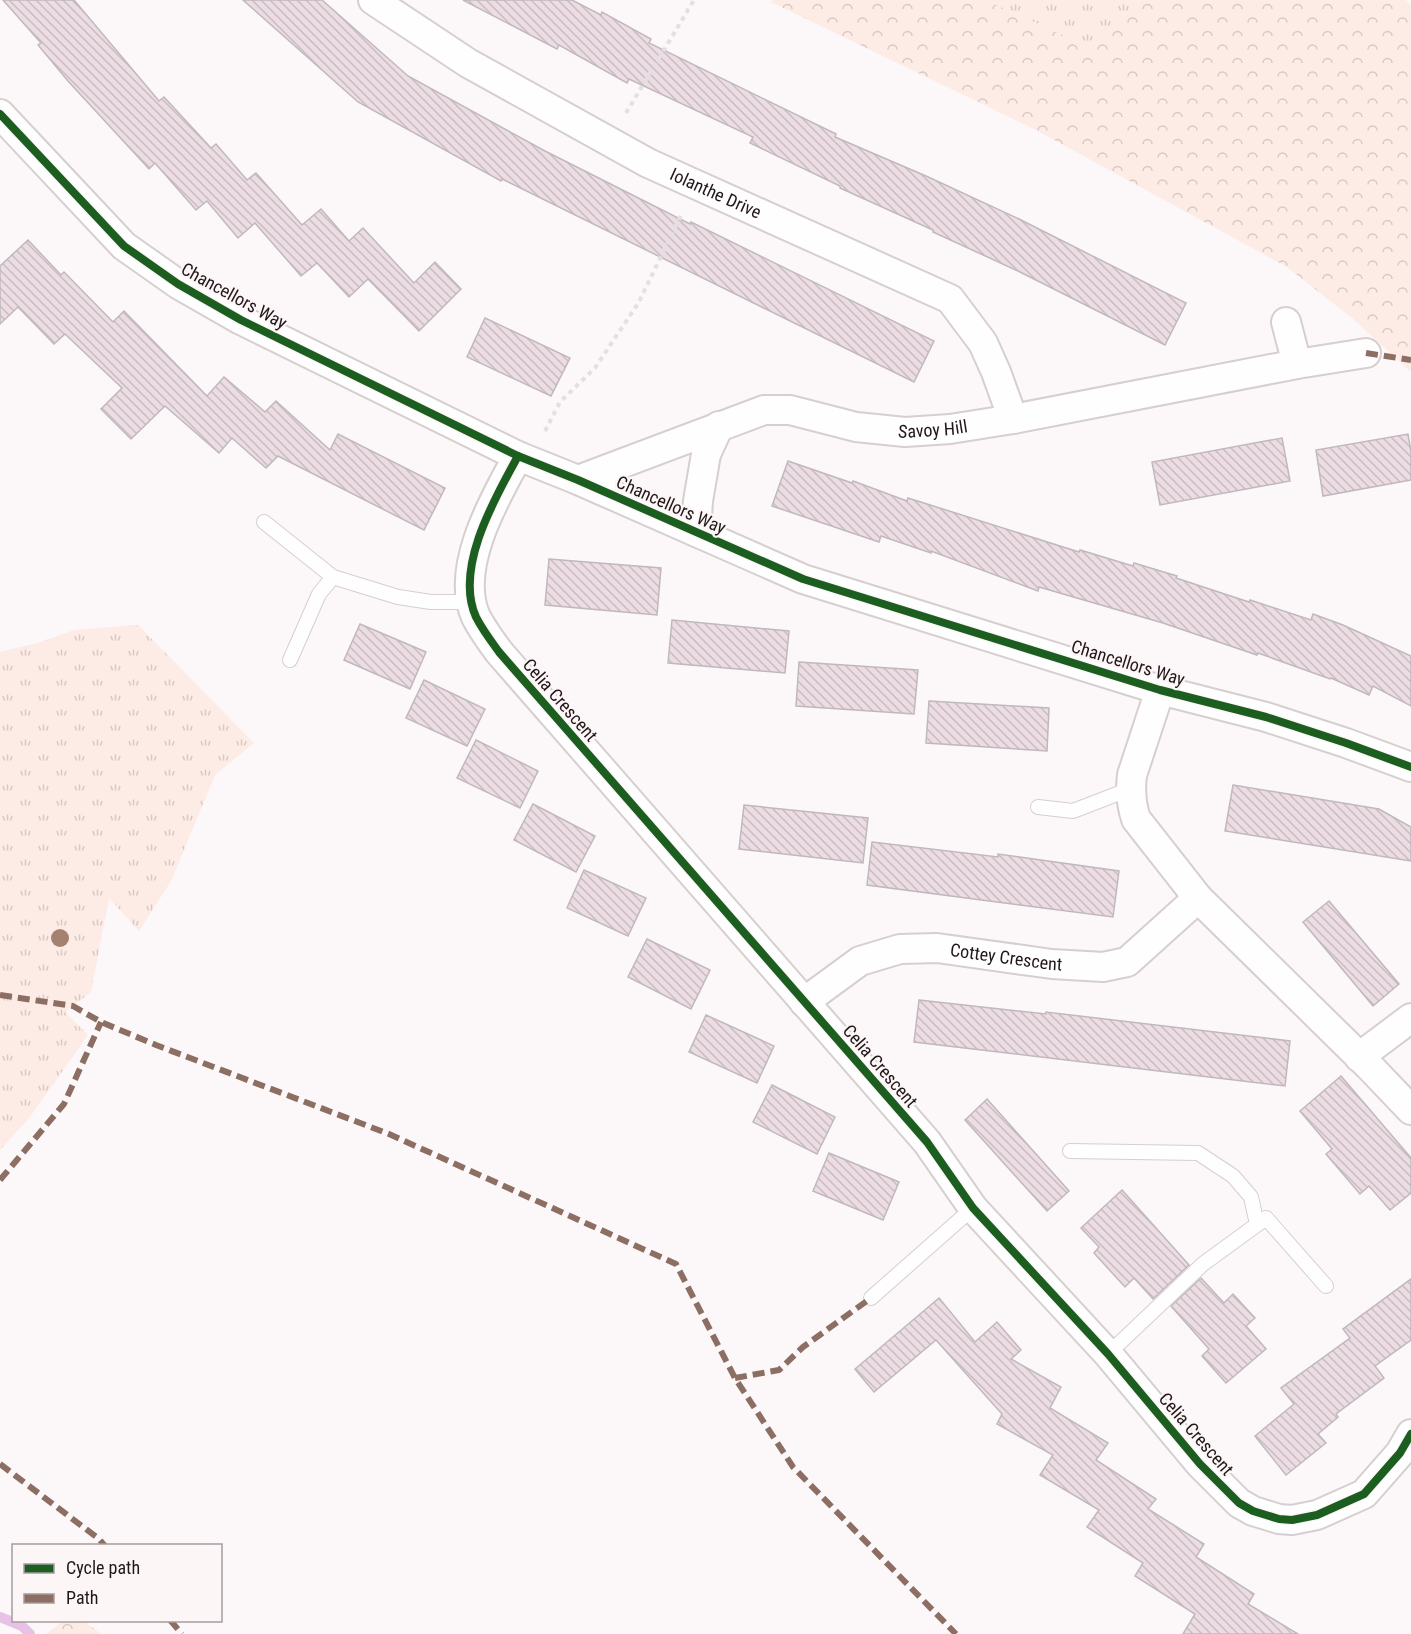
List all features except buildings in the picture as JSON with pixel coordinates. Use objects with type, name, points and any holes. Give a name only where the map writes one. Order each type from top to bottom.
[{"type":"street","name":"Iolanthe Drive","points":[[373,0],[468,63],[609,142],[686,181],[950,299],[983,344],[996,372],[1013,420]]},
{"type":"street","name":"Chancellors Way","points":[[0,114],[124,246],[178,284],[241,320],[518,456],[803,579],[1160,690],[1266,717],[1411,767]]},
{"type":"street","points":[[1286,322],[1297,364]]},
{"type":"street","name":"Savoy Hill","points":[[578,480],[764,410],[790,410],[856,427],[905,432],[951,429],[1013,420],[1297,364],[1366,354]]},
{"type":"street","points":[[696,532],[698,501],[706,454],[719,426]]},
{"type":"street","name":"Celia Crescent","points":[[518,456],[493,501],[474,551],[470,585],[476,616],[499,652],[927,1142],[973,1208],[1108,1354],[1200,1464],[1239,1503],[1253,1511],[1292,1520],[1317,1515],[1364,1494],[1400,1453],[1411,1434]]},
{"type":"street","points":[[1160,690],[1132,775],[1130,789],[1136,819],[1197,898],[1411,1110]]},
{"type":"street","name":"Cottey Crescent","points":[[804,1002],[860,961],[900,949],[937,948],[1052,964],[1103,967],[1127,962],[1197,898]]},
{"type":"street","points":[[1359,1057],[1411,1018]]},
{"type":"lane","points":[[264,522],[333,577],[398,597],[431,602],[473,602]]},
{"type":"lane","points":[[290,660],[319,594],[333,577]]},
{"type":"lane","points":[[1038,807],[1073,811],[1130,789]]},
{"type":"lane","points":[[1070,1151],[1198,1154],[1233,1176],[1251,1197],[1257,1224]]},
{"type":"lane","points":[[871,1298],[973,1208]]},
{"type":"lane","points":[[1108,1354],[1203,1264],[1266,1218],[1326,1286]]},
{"type":"path","points":[[609,142],[694,0]]},
{"type":"path","points":[[560,402],[595,368],[633,311],[676,224]]},
{"type":"green space","points":[[773,0],[985,0],[1094,49],[1140,0],[1406,0],[1411,5],[1411,372],[1352,318],[1287,267],[1036,130],[771,2]]},
{"type":"green space","points":[[985,0],[1140,0],[1094,49]]},
{"type":"green space","points":[[138,625],[254,743],[215,775],[171,881],[139,931],[109,898],[91,992],[65,1012],[88,1035],[30,1117],[0,1150],[0,652],[41,642],[74,630]]},
{"type":"green space","points":[[61,1622],[85,1622],[101,1634],[46,1634]]},
{"type":"waterway","points":[[0,1617],[12,1622]]},
{"type":"waterway","points":[[12,1622],[22,1626],[30,1634]]},
{"type":"marked path","points":[[1366,353],[1411,360]]},
{"type":"marked path","points":[[0,995],[73,1006],[101,1022],[156,1045],[389,1134],[676,1264],[735,1378],[793,1467],[956,1634]]},
{"type":"marked path","points":[[0,1180],[64,1104],[101,1022]]},
{"type":"marked path","points":[[735,1378],[779,1370],[803,1347],[871,1298]]},
{"type":"marked path","points":[[0,1464],[103,1544]]},
{"type":"marked path","points":[[172,1622],[182,1634]]},
{"type":"cycle path","points":[[0,114],[124,246],[178,284],[241,320],[518,456],[803,579],[1160,690],[1266,717],[1411,767]]},
{"type":"cycle path","points":[[518,456],[480,534],[470,577],[471,598],[476,617],[487,635],[499,652],[927,1142],[973,1208],[1108,1354],[1200,1464],[1239,1503],[1253,1511],[1279,1519],[1292,1520],[1317,1515],[1364,1494],[1400,1453],[1411,1434]]}]
